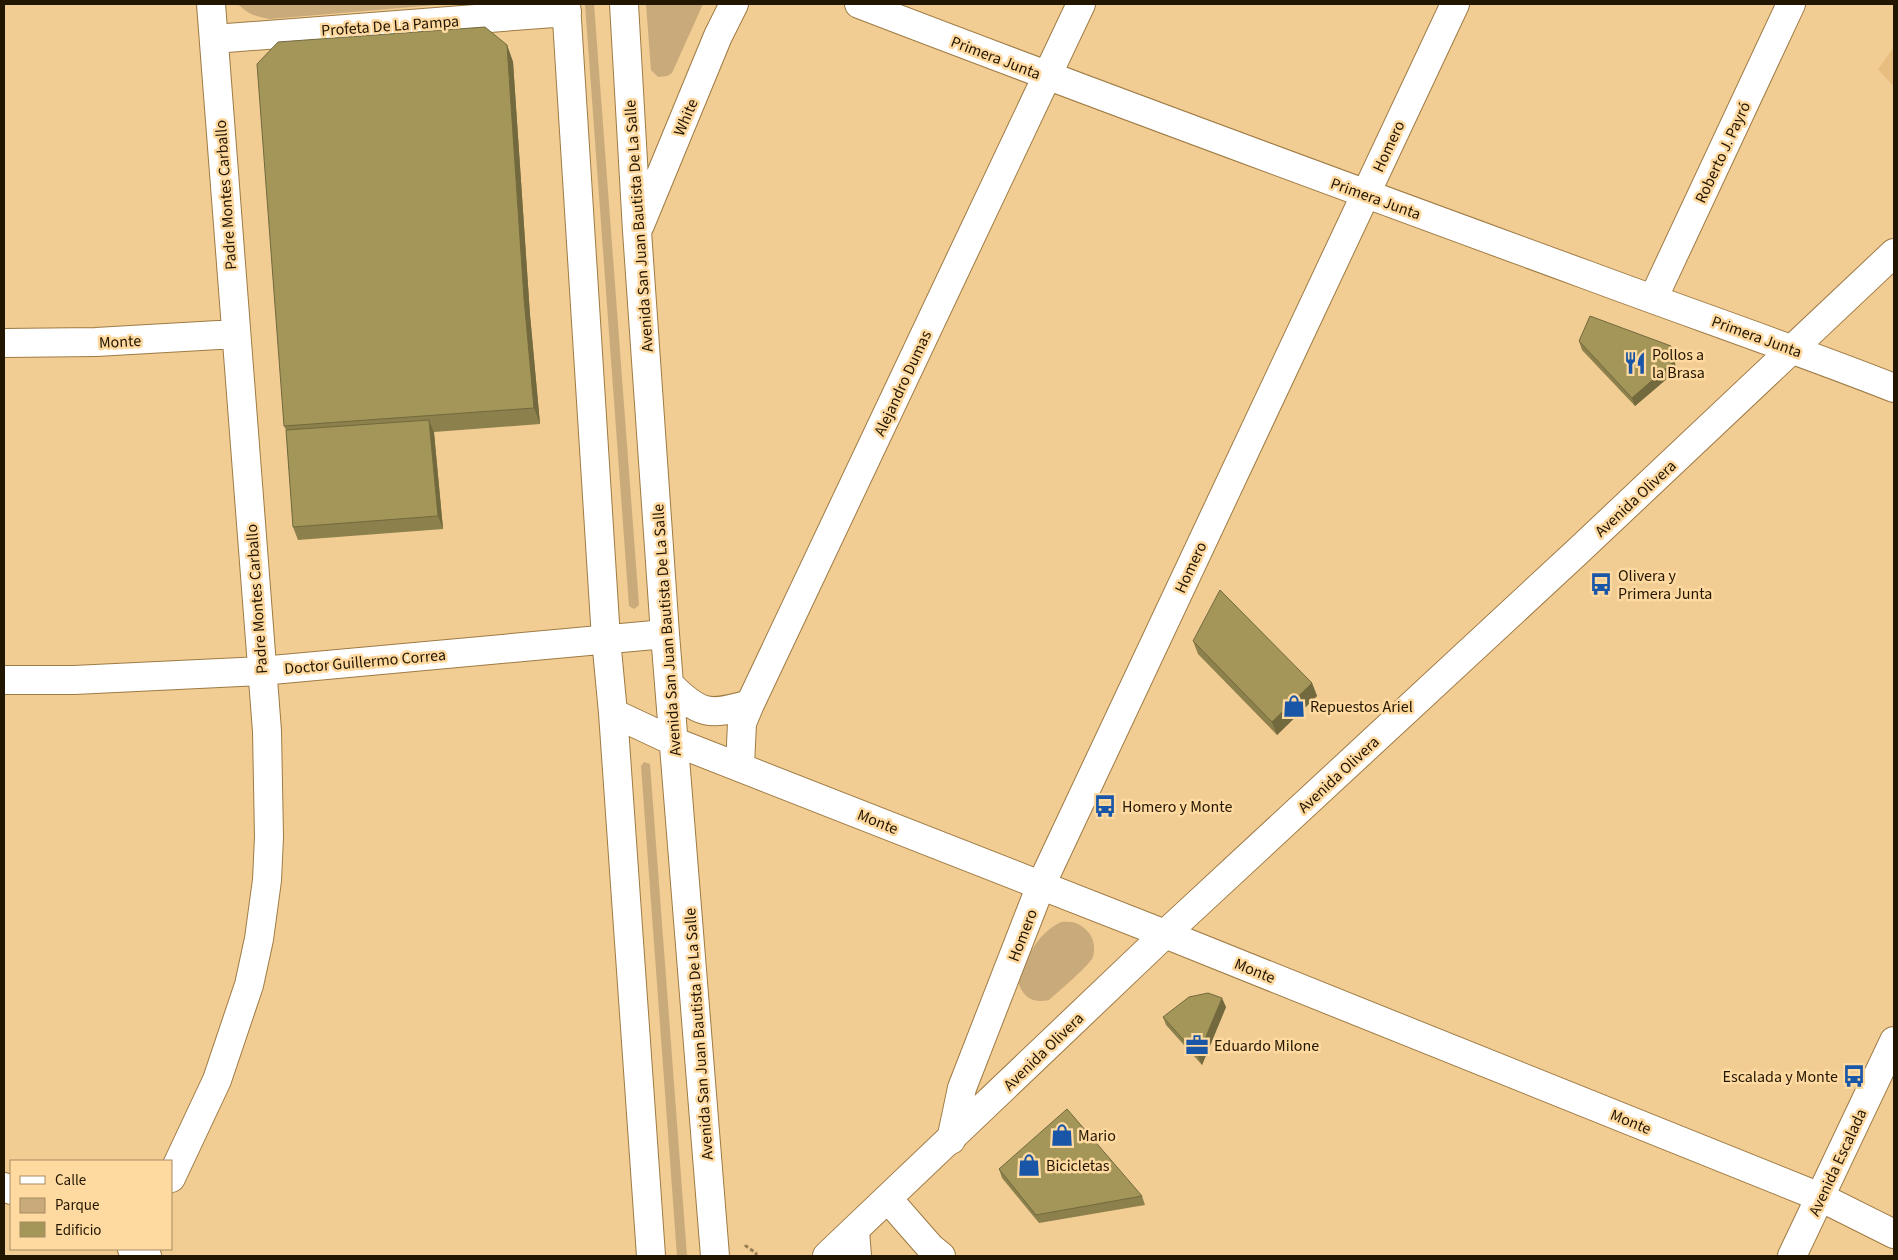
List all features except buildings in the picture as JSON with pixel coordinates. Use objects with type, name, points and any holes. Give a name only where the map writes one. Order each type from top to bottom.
[{"type":"street","name":"Padre Montes Carballo","points":[[172,1176],[217,1080],[249,985],[259,939],[267,880],[269,827],[267,732],[211,4]]},
{"type":"street","name":"Avenida San Juan Bautista De La Salle","points":[[624,4],[637,231],[665,634],[715,1256]]},
{"type":"street","name":"White","points":[[637,231],[718,36],[734,4]]},
{"type":"street","name":"Primera Junta","points":[[859,4],[1365,194],[1653,300],[1794,349],[1894,388]]},
{"type":"street","name":"Alejandro Dumas","points":[[740,766],[742,723],[750,704],[1081,4]]},
{"type":"street","name":"Homero","points":[[950,1140],[962,1088],[1041,885],[1455,4]]},
{"type":"street","name":"Roberto J. Payró","points":[[1653,300],[1791,4]]},
{"type":"street","name":"Profeta De La Pampa","points":[[214,38],[566,8]]},
{"type":"street","points":[[566,8],[606,639],[613,713],[651,1256]]},
{"type":"street","name":"Avenida Olivera","points":[[827,1256],[856,1243],[888,1199],[1165,934],[1569,560],[1894,253]]},
{"type":"street","name":"Monte","points":[[4,343],[96,342],[236,334]]},
{"type":"street","name":"Doctor Guillermo Correa","points":[[4,680],[74,680],[261,671],[665,634]]},
{"type":"street","points":[[670,685],[688,702],[702,711],[725,711],[750,704]]},
{"type":"street","name":"Monte","points":[[613,713],[675,742],[1165,934],[1820,1197],[1894,1234]]},
{"type":"street","name":"Avenida Escalada","points":[[1792,1256],[1894,1041]]},
{"type":"street","points":[[888,1199],[930,1247],[941,1256]]},
{"type":"shaded area","points":[[1894,47],[1894,87],[1878,69]]},
{"type":"green space","points":[[238,4],[447,4],[270,19],[252,14]]},
{"type":"green space","points":[[585,4],[594,4],[639,605],[634,609],[629,606]]},
{"type":"green space","points":[[646,4],[703,4],[672,73],[667,76],[658,77],[651,70]]},
{"type":"green space","points":[[644,762],[650,764],[687,1256],[677,1256],[641,766]]},
{"type":"green space","points":[[1061,922],[1076,923],[1086,930],[1093,942],[1092,959],[1049,1000],[1033,1000],[1025,995],[1018,981],[1039,940],[1052,927]]},
{"type":"place","name":"Pollos a la Brasa","points":[[1635,363]]},
{"type":"place","name":"Olivera y Primera Junta","points":[[1601,584]]},
{"type":"place","name":"Repuestos Ariel","points":[[1294,706]]},
{"type":"place","name":"Homero y Monte","points":[[1105,806]]},
{"type":"place","name":"Eduardo Milone","points":[[1197,1045]]},
{"type":"place","name":"Escalada y Monte","points":[[1854,1076]]},
{"type":"place","name":"Mario","points":[[1062,1135]]},
{"type":"place","name":"Bicicletas","points":[[1029,1165]]}]
